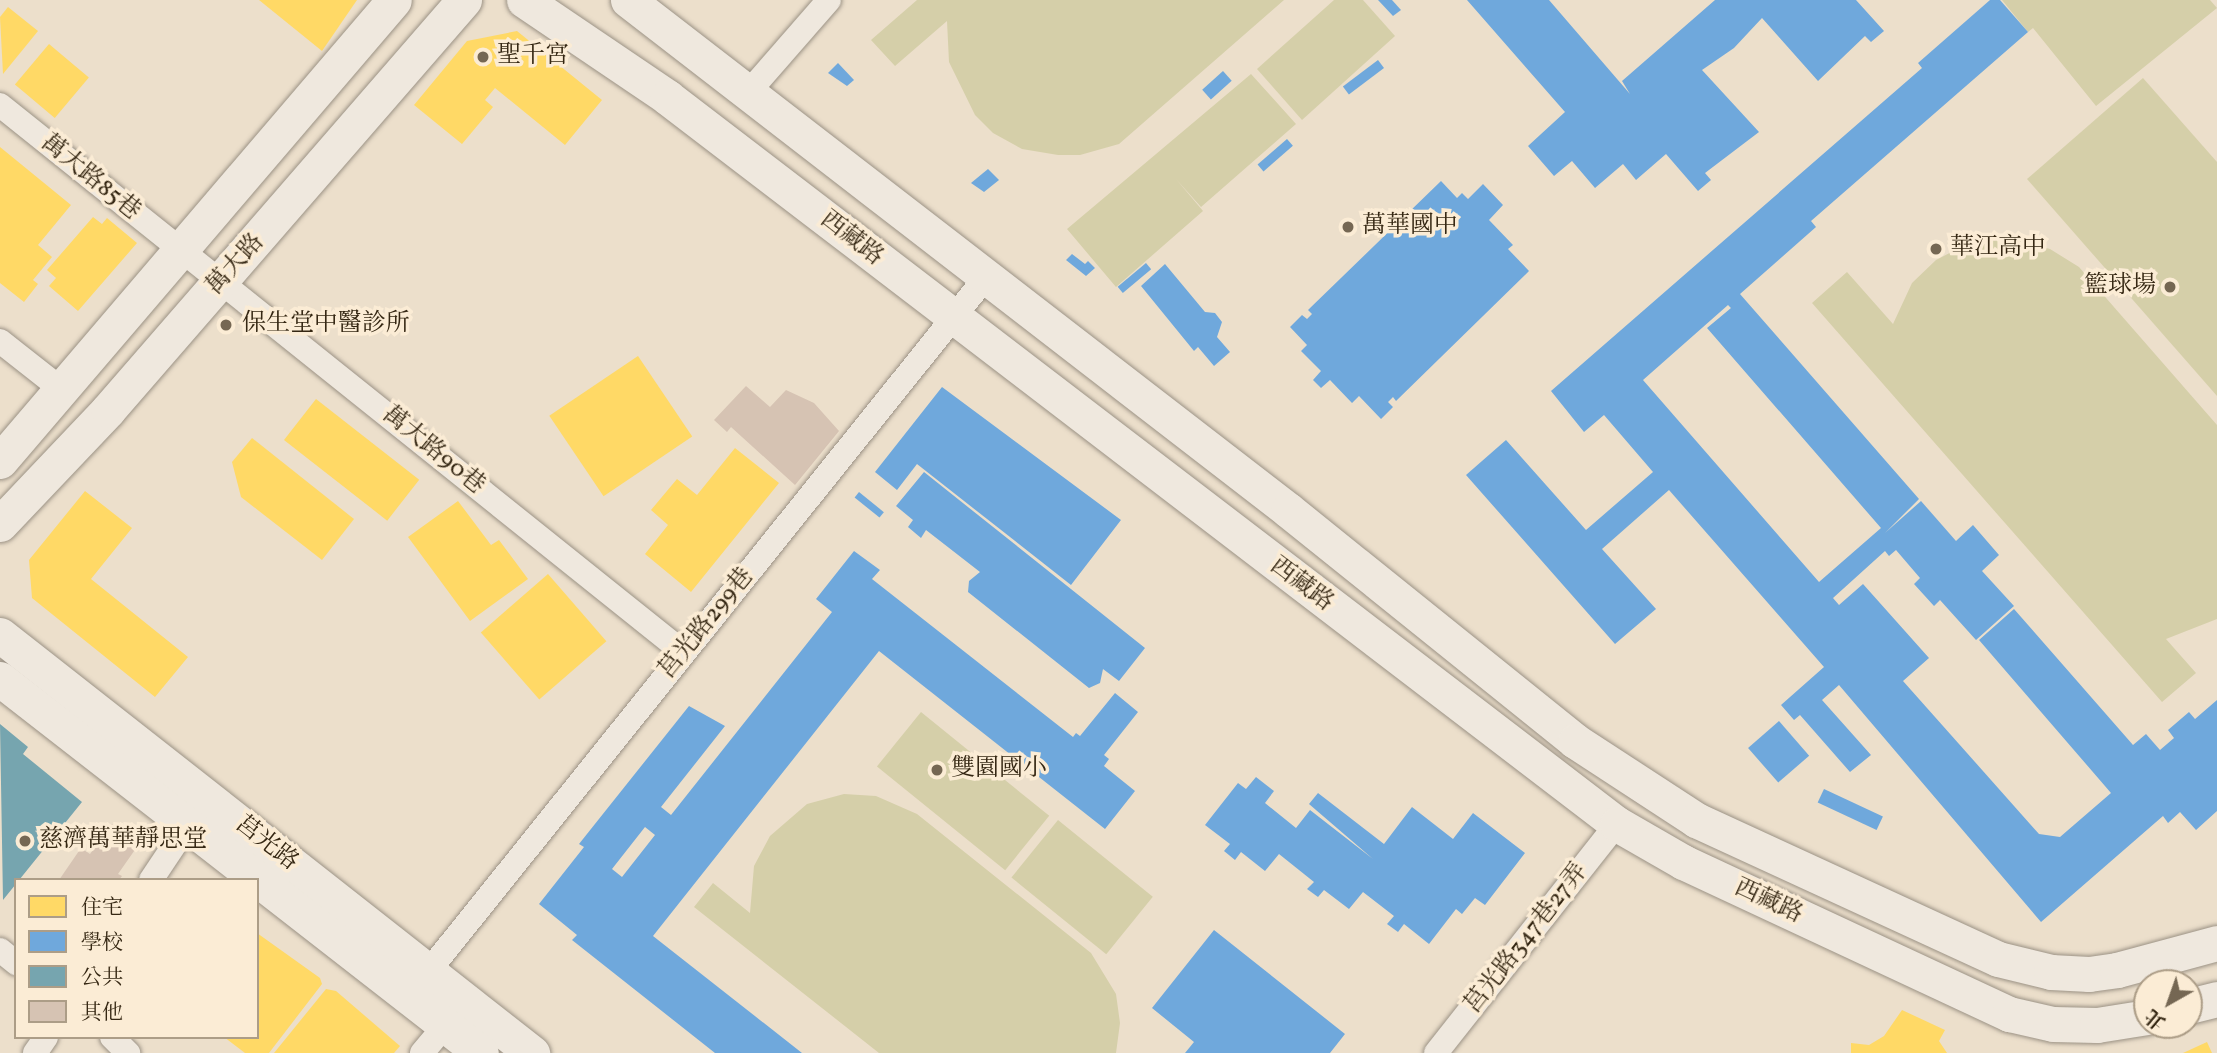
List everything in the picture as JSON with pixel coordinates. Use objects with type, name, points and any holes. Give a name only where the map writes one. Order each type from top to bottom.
[{"type":"street","name":"萬大路","points":[[0,461],[394,0]]},
{"type":"street","name":"萬大路","points":[[0,524],[108,410],[464,0]]},
{"type":"street","name":"西藏路","points":[[524,0],[640,78],[1617,824],[1683,862],[2009,1014],[2053,1024],[2097,1026],[2133,1020]]},
{"type":"street","name":"西藏路","points":[[628,0],[746,95],[1288,510],[1574,741],[1696,820],[1998,959],[2051,972],[2089,974],[2117,970],[2217,943]]},
{"type":"street","points":[[746,95],[829,0]]},
{"type":"street","name":"萬大路85巷","points":[[0,105],[180,251]]},
{"type":"street","name":"萬大路90巷","points":[[180,251],[684,653]]},
{"type":"street","name":"莒光路299巷","points":[[428,972],[986,277]]},
{"type":"street","points":[[0,341],[61,389]]},
{"type":"street","name":"莒光路","points":[[0,635],[532,1053]]},
{"type":"street","name":"莒光路","points":[[0,678],[481,1053]]},
{"type":"street","points":[[152,878],[189,823]]},
{"type":"street","name":"莒光路347巷27弄","points":[[1436,1053],[1617,824]]},
{"type":"street","points":[[422,1053],[446,1024]]},
{"type":"street","points":[[114,1039],[128,1053]]},
{"type":"shaded area","points":[[917,0],[1284,0],[1119,144],[1080,155],[1058,155],[1022,149],[993,133],[975,115],[949,62],[947,21],[895,66],[871,40]]},
{"type":"shaded area","points":[[1334,0],[1363,0],[1395,36],[1302,120],[1257,69]]},
{"type":"shaded area","points":[[2002,0],[2210,0],[2217,8],[2096,106],[2033,28],[2028,32]]},
{"type":"shaded area","points":[[1251,74],[1296,124],[1201,207],[1176,179],[1203,211],[1116,287],[1067,229]]},
{"type":"shaded area","name":"籃球場","points":[[2143,78],[2217,162],[2217,396],[2027,179]]},
{"type":"shaded area","points":[[2013,239],[2050,249],[2079,267],[2217,425],[2217,619],[2166,639],[2196,673],[2162,702],[1812,303],[1847,272],[1893,324],[1912,283],[1936,260],[1969,243]]},
{"type":"shaded area","points":[[921,712],[1049,816],[1005,870],[877,766]]},
{"type":"shaded area","points":[[844,794],[876,796],[917,814],[1091,953],[1116,994],[1120,1023],[1116,1053],[879,1053],[694,907],[713,883],[750,913],[754,866],[770,836],[807,804]]},
{"type":"shaded area","points":[[1058,820],[1153,897],[1106,954],[1011,878]]},
{"type":"building: 住宅","points":[[259,0],[357,0],[322,51]]},
{"type":"building: 住宅","points":[[8,7],[38,31],[3,74],[0,17]]},
{"type":"building: 住宅","points":[[517,31],[602,100],[565,145],[495,88],[485,100],[493,107],[462,144],[414,105],[467,41]]},
{"type":"building: 住宅","points":[[49,44],[89,77],[55,118],[15,85]]},
{"type":"building: 住宅","points":[[0,147],[71,205],[38,245],[52,257],[33,280],[38,284],[24,302],[0,283]]},
{"type":"building: 住宅","points":[[93,217],[102,224],[107,218],[137,243],[78,311],[49,286],[56,278],[47,270]]},
{"type":"building: 住宅","points":[[638,356],[692,436],[604,496],[549,416]]},
{"type":"building: 住宅","points":[[316,399],[419,480],[387,521],[284,440]]},
{"type":"building: 住宅","points":[[252,438],[354,519],[322,560],[241,497],[232,462]]},
{"type":"building: 住宅","points":[[735,448],[779,483],[691,592],[645,554],[668,525],[651,510],[677,479],[697,495]]},
{"type":"building: 住宅","points":[[85,491],[132,528],[91,579],[188,657],[155,697],[32,598],[29,560]]},
{"type":"building: 住宅","points":[[458,501],[491,545],[499,540],[528,579],[470,621],[408,537]]},
{"type":"building: 住宅","points":[[548,574],[606,641],[539,700],[481,632]]},
{"type":"building: 住宅","points":[[259,934],[320,978],[322,984],[269,1053],[245,1053],[227,1039],[259,1039]]},
{"type":"building: 住宅","points":[[326,989],[336,991],[400,1046],[394,1053],[274,1053]]},
{"type":"building: 住宅","points":[[1902,1010],[1945,1030],[1939,1041],[1947,1053],[1851,1053],[1851,1043],[1869,1045],[1884,1036]]},
{"type":"building: 住宅","points":[[2207,1042],[2212,1053],[2183,1053]]},
{"type":"building: 學校","points":[[1378,0],[1392,0],[1401,10],[1393,16]]},
{"type":"building: 學校","points":[[1467,0],[1549,0],[1630,94],[1622,81],[1715,0],[1856,0],[1884,31],[1871,42],[1865,36],[1818,81],[1762,18],[1734,48],[1702,70],[1759,132],[1705,173],[1711,180],[1698,191],[1666,154],[1636,180],[1623,164],[1595,188],[1572,161],[1554,176],[1528,146],[1565,112]]},
{"type":"building: 學校","points":[[1990,0],[2000,0],[2028,32],[1811,221],[1816,227],[1740,294],[1919,499],[1885,533],[1921,501],[1956,541],[1973,525],[1999,555],[1982,571],[2014,606],[1976,640],[1940,600],[1934,606],[1914,584],[1920,578],[1896,550],[1889,556],[1885,551],[1833,598],[1839,605],[1863,584],[1929,658],[1903,681],[2039,834],[2060,837],[2111,793],[1979,640],[2014,609],[2133,745],[2146,734],[2160,750],[2174,738],[2168,730],[2189,712],[2195,719],[2217,700],[2217,811],[2196,830],[2180,812],[2168,823],[2163,816],[2041,922],[1839,685],[1822,700],[1871,755],[1850,772],[1800,715],[1794,720],[1781,705],[1824,667],[1669,490],[1602,549],[1656,609],[1615,644],[1466,475],[1506,440],[1586,530],[1653,472],[1604,415],[1584,432],[1551,391],[1922,68],[1918,63]],"holes":[[[1728,305],[1731,308],[1707,328],[1881,528],[1819,582],[1643,380]]]},
{"type":"building: 學校","points":[[1378,60],[1384,68],[1349,94],[1343,86]]},
{"type":"building: 學校","points":[[838,63],[854,80],[847,86],[828,73]]},
{"type":"building: 學校","points":[[1223,71],[1232,81],[1211,99],[1202,90]]},
{"type":"building: 學校","points":[[1287,139],[1293,146],[1263,171],[1258,165]]},
{"type":"building: 學校","points":[[988,169],[999,180],[984,192],[971,183]]},
{"type":"building: 學校","points":[[1441,181],[1457,198],[1462,193],[1468,199],[1483,184],[1503,205],[1489,220],[1513,245],[1508,249],[1529,271],[1396,401],[1393,397],[1388,402],[1393,407],[1381,419],[1359,396],[1352,403],[1330,380],[1321,388],[1313,380],[1321,371],[1301,351],[1307,345],[1290,327],[1302,315],[1307,319],[1312,314],[1308,310]]},
{"type":"building: 學校","points":[[1072,254],[1085,264],[1088,261],[1095,268],[1086,276],[1066,260]]},
{"type":"building: 學校","points":[[1146,263],[1151,269],[1123,293],[1118,287]]},
{"type":"building: 學校","points":[[1165,264],[1205,312],[1215,313],[1222,322],[1217,337],[1230,352],[1214,366],[1198,347],[1194,351],[1141,286]]},
{"type":"building: 學校","points":[[942,387],[1121,520],[1071,585],[917,464],[897,490],[875,472]]},
{"type":"building: 學校","points":[[924,472],[1145,648],[1119,681],[1103,669],[1100,683],[1089,688],[968,592],[969,581],[980,572],[926,530],[921,538],[908,527],[913,520],[896,506]]},
{"type":"building: 學校","points":[[859,492],[884,512],[879,518],[855,497]]},
{"type":"building: 學校","points":[[854,551],[880,570],[872,579],[1073,737],[1076,733],[1080,736],[1115,693],[1138,712],[1104,755],[1109,759],[1104,766],[1135,791],[1105,829],[879,651],[653,936],[802,1053],[715,1053],[572,940],[577,935],[539,904],[584,847],[579,844],[689,706],[725,726],[661,807],[671,815],[832,612],[816,599]],"holes":[[[645,827],[655,835],[622,877],[612,869]]]},
{"type":"building: 學校","points":[[1779,721],[1809,756],[1778,783],[1748,748]]},
{"type":"building: 學校","points":[[1256,777],[1274,791],[1265,803],[1296,828],[1310,810],[1373,859],[1309,804],[1318,793],[1384,844],[1412,807],[1453,839],[1473,813],[1525,853],[1485,905],[1475,898],[1462,914],[1456,909],[1429,944],[1404,924],[1398,932],[1387,924],[1394,916],[1363,892],[1349,909],[1324,890],[1318,897],[1307,889],[1314,882],[1279,854],[1265,871],[1241,852],[1235,860],[1224,851],[1230,844],[1205,825],[1238,783],[1246,789]]},
{"type":"building: 學校","points":[[1824,789],[1883,816],[1877,830],[1818,803]]},
{"type":"building: 學校","points":[[1214,930],[1345,1034],[1330,1053],[1185,1053],[1194,1042],[1152,1008]]},
{"type":"building: 公共","name":"慈濟萬華靜思堂","points":[[0,724],[28,747],[23,754],[82,802],[21,878],[14,878],[14,886],[3,900]]},
{"type":"building: 其他","points":[[746,386],[770,407],[786,390],[814,403],[839,431],[795,485],[731,427],[727,432],[714,420]]},
{"type":"building: 其他","points":[[112,824],[139,844],[118,874],[122,876],[120,878],[60,878],[81,848],[90,854]]},
{"type":"place","name":"聖千宮","points":[[483,57]]},
{"type":"place","name":"萬華國中","points":[[1348,227]]},
{"type":"place","name":"華江高中","points":[[1936,249]]},
{"type":"place","name":"籃球場","points":[[2170,287]]},
{"type":"place","name":"保生堂中醫診所","points":[[226,325]]},
{"type":"place","name":"雙園國小","points":[[937,770]]},
{"type":"place","name":"慈濟萬華靜思堂","points":[[25,841]]}]
